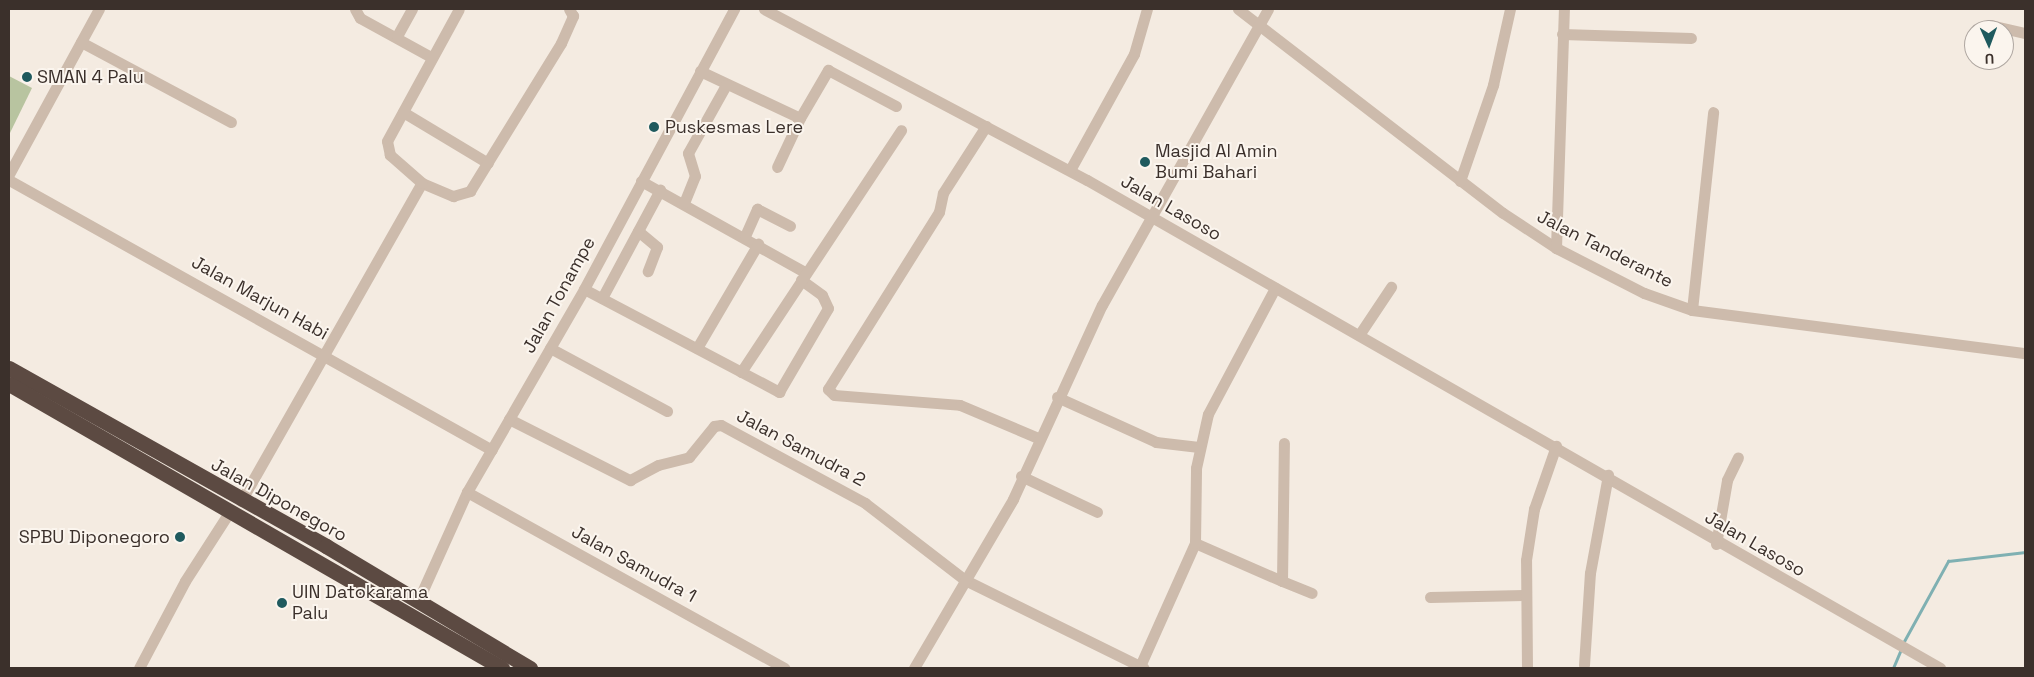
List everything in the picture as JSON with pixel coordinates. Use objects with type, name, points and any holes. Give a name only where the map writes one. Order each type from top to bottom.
[{"type":"highway","name":"Jalan Diponegoro","points":[[9,368],[236,506],[355,585],[502,668]]},
{"type":"highway","name":"Jalan Diponegoro","points":[[9,384],[236,506],[362,569],[530,668]]},
{"type":"highway","points":[[355,585],[362,569]]},
{"type":"street","points":[[9,174],[11,161],[99,9]]},
{"type":"street","points":[[355,9],[360,18],[398,36],[431,57]]},
{"type":"street","points":[[398,36],[412,9]]},
{"type":"street","points":[[459,9],[431,57],[403,112],[387,149],[422,183],[453,196],[466,195],[488,163],[568,30],[573,16],[569,9]]},
{"type":"street","name":"Jalan Tonampe","points":[[418,601],[467,492],[584,289],[734,9]]},
{"type":"street","name":"Jalan Lasoso","points":[[764,9],[1070,170],[1275,288],[1608,475],[1716,544],[1940,668]]},
{"type":"street","points":[[1070,170],[1134,54],[1147,9]]},
{"type":"street","name":"Jalan Tanderante","points":[[1238,9],[1460,181],[1556,248],[1644,293],[1692,310],[2025,352]]},
{"type":"street","points":[[914,668],[1013,499],[1021,476],[1057,397],[1150,217],[1268,9]]},
{"type":"street","points":[[1460,181],[1496,76],[1510,9]]},
{"type":"street","points":[[1556,248],[1564,9]]},
{"type":"street","points":[[1562,34],[1691,38]]},
{"type":"street","points":[[81,42],[230,122]]},
{"type":"street","points":[[776,167],[800,118],[828,70],[896,106]]},
{"type":"street","points":[[700,71],[726,85],[800,118]]},
{"type":"street","points":[[684,203],[695,176],[688,153],[726,85]]},
{"type":"street","points":[[403,112],[488,163]]},
{"type":"street","points":[[1692,310],[1713,112]]},
{"type":"street","points":[[986,126],[943,193],[939,212],[919,246],[828,390],[834,396],[964,406],[1038,438]]},
{"type":"street","points":[[741,372],[901,130]]},
{"type":"street","name":"Jalan Marjun Habi","points":[[9,180],[492,450]]},
{"type":"street","points":[[584,289],[778,392],[785,388],[828,308],[822,295],[804,277],[758,244],[641,181]]},
{"type":"street","points":[[139,668],[185,580],[236,506],[325,355],[422,183]]},
{"type":"street","points":[[602,298],[660,190]]},
{"type":"street","points":[[745,236],[757,209],[790,226]]},
{"type":"street","points":[[638,232],[658,247],[657,259],[648,271]]},
{"type":"street","points":[[697,348],[758,244]]},
{"type":"street","name":"Jalan Samudra 2","points":[[509,419],[630,480],[658,465],[689,458],[714,426],[721,425],[865,503],[965,580],[1142,667],[1195,543],[1199,447],[1216,395],[1275,288]]},
{"type":"street","points":[[1359,335],[1391,288]]},
{"type":"street","points":[[550,348],[667,411]]},
{"type":"street","points":[[1057,397],[1156,442],[1199,447]]},
{"type":"street","points":[[1282,581],[1284,443]]},
{"type":"street","points":[[1527,668],[1524,594],[1534,509],[1556,446]]},
{"type":"street","points":[[1716,544],[1727,480],[1738,457]]},
{"type":"street","points":[[1584,665],[1590,573],[1608,475]]},
{"type":"street","points":[[1021,476],[1097,512]]},
{"type":"street","name":"Jalan Samudra 1","points":[[467,492],[784,668]]},
{"type":"street","points":[[1195,543],[1312,593]]},
{"type":"street","points":[[1430,597],[1524,594]]},
{"type":"green space","points":[[9,76],[32,88],[9,135]]},
{"type":"waterway","points":[[1903,643],[1948,561],[2025,552]]},
{"type":"waterway","points":[[1893,668],[1901,649]]},
{"type":"place","name":"SMAN 4 Palu","points":[[27,77]]},
{"type":"place","name":"Puskesmas Lere","points":[[654,127]]},
{"type":"place","name":"Masjid Al Amin Bumi Bahari","points":[[1145,162]]},
{"type":"place","name":"SPBU Diponegoro","points":[[180,537]]},
{"type":"place","name":"UIN Datokarama Palu","points":[[282,603]]}]
